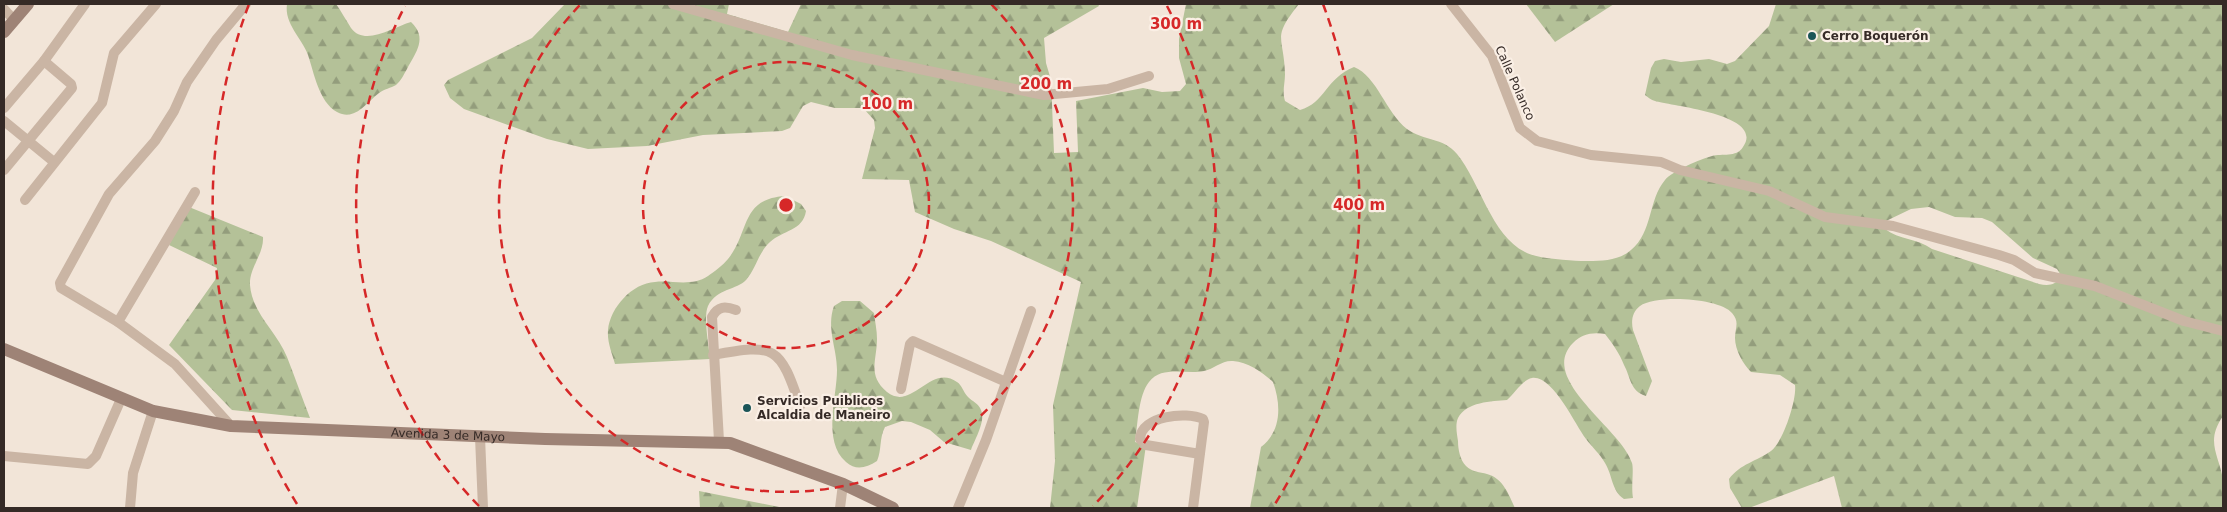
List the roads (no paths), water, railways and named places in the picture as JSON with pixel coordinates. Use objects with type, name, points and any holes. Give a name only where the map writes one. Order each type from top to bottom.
[{"type":"street","points":[[4,108],[44,61],[85,4]]},
{"type":"street","points":[[25,200],[102,103],[117,47],[156,4]]},
{"type":"street","points":[[231,426],[175,364],[118,322],[61,288],[60,283],[109,194],[155,142],[174,111],[187,82],[216,40],[246,4]]},
{"type":"street","points":[[673,4],[852,55],[1044,95],[1108,89],[1149,76]]},
{"type":"street","name":"Calle Polanco","points":[[1451,4],[1492,56],[1516,119],[1527,135],[1542,143],[1591,155],[1661,162],[1719,180],[1769,191],[1825,217],[1893,226],[1999,255],[2014,260],[2035,273],[2095,286],[2184,321],[2223,331]]},
{"type":"street","points":[[4,32],[23,5]]},
{"type":"street","points":[[4,9],[14,20]]},
{"type":"street","points":[[4,170],[72,88],[71,84],[44,61]]},
{"type":"street","points":[[4,121],[54,162]]},
{"type":"street","points":[[118,322],[195,192]]},
{"type":"street","points":[[719,441],[712,316],[721,307],[736,310]]},
{"type":"street","points":[[958,508],[986,440],[1031,311]]},
{"type":"street","points":[[901,389],[910,344],[914,341],[1006,382]]},
{"type":"street","points":[[713,355],[746,348],[767,350],[782,360],[788,369],[800,406]]},
{"type":"street","name":"Avenida 3 de Mayo","points":[[4,349],[153,411],[231,426],[480,437],[719,441],[843,484],[893,508]]},
{"type":"street","points":[[4,456],[88,464],[96,456],[121,399]]},
{"type":"street","points":[[130,508],[133,473],[153,411]]},
{"type":"street","points":[[1193,508],[1200,454],[1204,422],[1201,418],[1170,417],[1152,422],[1143,427],[1141,431],[1140,439],[1146,445],[1200,454]]},
{"type":"street","points":[[480,437],[483,508]]},
{"type":"street","points":[[840,508],[843,484]]},
{"type":"place","name":"Cerro Boquerón","points":[[1812,36]]},
{"type":"place","name":"Servicios Puiblicos Alcaldia de Maneiro","points":[[747,408]]}]
